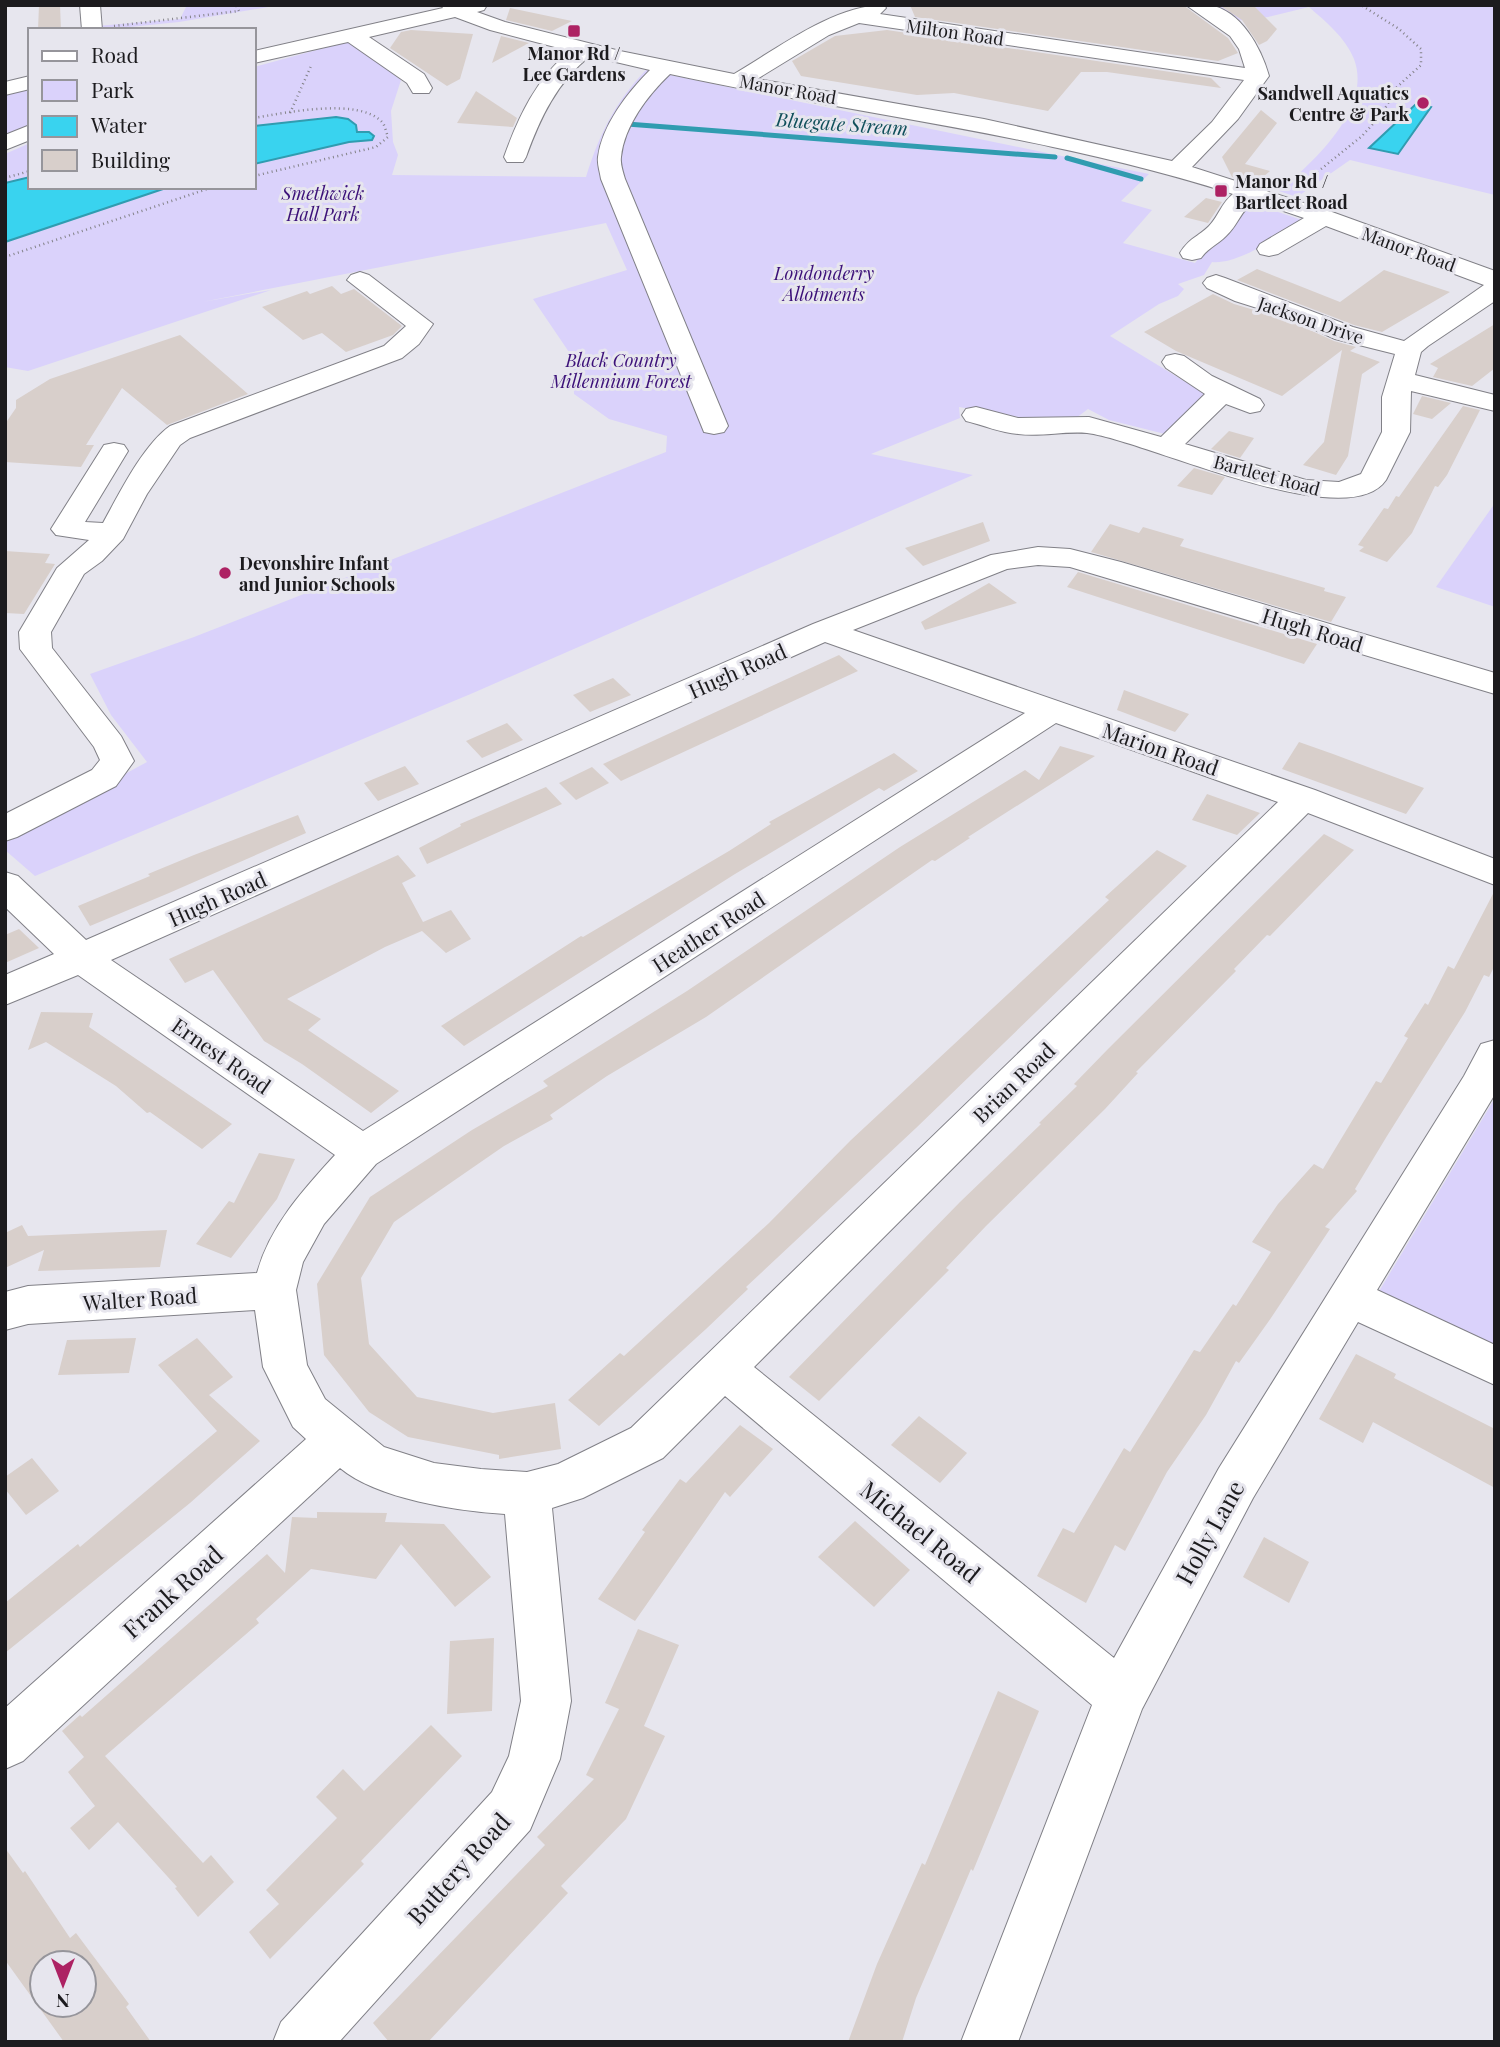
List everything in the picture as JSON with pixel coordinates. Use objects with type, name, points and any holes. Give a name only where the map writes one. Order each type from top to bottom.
[{"type":"street","points":[[90,5],[92,28]]},
{"type":"street","points":[[256,57],[454,8],[482,5]]},
{"type":"street","points":[[739,79],[822,31],[881,5]]},
{"type":"street","points":[[1175,170],[1213,136],[1243,102],[1258,76],[1252,50],[1233,27],[1196,5]]},
{"type":"street","name":"Manor Road","points":[[454,8],[499,25],[585,49],[665,67],[1008,130],[1175,170],[1324,217],[1495,280]]},
{"type":"street","name":"Milton Road","points":[[854,16],[1258,76]]},
{"type":"street","points":[[1056,46],[1070,26]]},
{"type":"street","points":[[352,35],[416,79],[421,88]]},
{"type":"street","points":[[516,157],[527,120],[571,59],[585,49]]},
{"type":"street","points":[[665,67],[640,93],[625,117],[608,158],[613,179],[714,426]]},
{"type":"street","points":[[5,89],[28,83]]},
{"type":"street","points":[[5,143],[28,133]]},
{"type":"street","points":[[1192,253],[1197,245],[1218,231],[1233,206],[1250,193]]},
{"type":"street","points":[[1269,249],[1324,217]]},
{"type":"street","points":[[5,829],[104,778],[117,761],[109,744],[36,649],[35,632],[72,568],[91,555],[113,533],[139,485],[170,439],[180,432],[393,352],[410,338],[420,324],[360,280]]},
{"type":"street","name":"Jackson Drive","points":[[1212,281],[1244,296],[1298,313],[1344,333],[1409,350]]},
{"type":"street","points":[[1409,350],[1419,340],[1495,289]]},
{"type":"street","name":"Bartleet Road","points":[[975,415],[1017,426],[1092,420],[1167,447],[1304,488],[1342,491],[1372,481],[1390,450],[1396,432],[1396,397],[1409,350]]},
{"type":"street","points":[[1175,362],[1212,388],[1250,405]]},
{"type":"street","points":[[1400,380],[1495,403]]},
{"type":"street","points":[[1167,447],[1212,388]]},
{"type":"street","points":[[113,533],[66,529],[114,451]]},
{"type":"street","points":[[96,481],[139,485]]},
{"type":"street","name":"Hugh Road","points":[[5,991],[824,631],[1002,561],[1038,556],[1070,558],[1495,684]]},
{"type":"street","name":"Marion Road","points":[[824,631],[1303,798],[1495,873]]},
{"type":"street","name":"Heather Road","points":[[274,1290],[282,1260],[309,1212],[362,1152],[1053,710]]},
{"type":"street","name":"Brian Road","points":[[527,1494],[566,1483],[647,1443],[1303,798]]},
{"type":"street","name":"Ernest Road","points":[[5,885],[81,958],[362,1152]]},
{"type":"street","name":"Holly Lane","points":[[989,2042],[1121,1696],[1236,1483],[1479,1086],[1495,1055]]},
{"type":"street","points":[[274,1290],[285,1367],[309,1413],[370,1464],[433,1484],[527,1494]]},
{"type":"street","name":"Walter Road","points":[[5,1311],[28,1305],[274,1290]]},
{"type":"street","points":[[1348,1297],[1495,1366]]},
{"type":"street","name":"Michael Road","points":[[722,1367],[1121,1696]]},
{"type":"street","name":"Frank Road","points":[[5,1743],[339,1439]]},
{"type":"street","name":"Buttery Road","points":[[301,2042],[510,1811],[534,1759],[546,1701],[527,1494]]},
{"type":"path","points":[[100,28],[239,11],[236,5]]},
{"type":"path","points":[[1298,188],[1362,136],[1382,114],[1397,87],[1421,65],[1421,49],[1412,39],[1361,5]]},
{"type":"path","points":[[290,113],[311,65],[352,35]]},
{"type":"path","points":[[256,118],[344,109],[374,113],[388,130],[388,137],[368,150],[256,176]]},
{"type":"path","points":[[5,178],[28,172]]},
{"type":"path","points":[[5,257],[207,189]]},
{"type":"green space","points":[[187,5],[280,5],[179,22],[120,28],[97,26],[180,19]]},
{"type":"green space","name":"Sandwell Aquatics Centre & Park","points":[[1209,5],[1495,5],[1495,195],[1350,160],[1297,197],[1279,191],[1322,150],[1347,115],[1355,97],[1358,78],[1354,59],[1340,37],[1309,7],[1268,17],[1235,21]]},
{"type":"green space","name":"Londonderry Allotments","points":[[350,41],[401,80],[391,111],[393,142],[398,155],[392,175],[586,177],[609,120],[625,94],[646,70],[1149,174],[1121,201],[1152,210],[1123,243],[1195,263],[1246,201],[1302,220],[1246,254],[1222,262],[1212,262],[1204,275],[1178,284],[1184,289],[1178,296],[1159,304],[1110,336],[1207,395],[1165,434],[1109,420],[1088,409],[1076,418],[1019,417],[959,407],[960,418],[871,454],[973,475],[473,693],[35,876],[5,850],[5,839],[147,762],[111,715],[90,674],[194,637],[666,452],[667,436],[609,419],[574,394],[573,358],[533,299],[627,270],[606,223],[202,302],[271,290],[28,371],[5,367],[5,154],[28,144],[28,189],[256,189],[256,66]]},
{"type":"green space","points":[[28,87],[28,127],[5,137],[5,93]]},
{"type":"green space","points":[[1495,503],[1495,607],[1436,587]]},
{"type":"green space","points":[[1495,1098],[1495,1355],[1375,1298]]},
{"type":"water","points":[[1417,103],[1431,107],[1398,154],[1369,148]]},
{"type":"water","points":[[336,117],[348,119],[356,125],[357,132],[369,132],[374,136],[372,140],[349,142],[256,164],[256,126]]},
{"type":"water","points":[[28,177],[28,189],[163,189],[5,242],[5,183]]},
{"type":"building","points":[[39,5],[60,5],[61,28],[38,28]]},
{"type":"building","points":[[910,5],[1183,5],[1228,38],[1238,53],[1218,61],[915,17]]},
{"type":"building","points":[[1219,5],[1253,5],[1277,29],[1267,41],[1259,45],[1242,20]]},
{"type":"building","points":[[510,8],[572,21],[552,31],[506,20]]},
{"type":"building","points":[[411,30],[473,34],[460,79],[447,86],[390,48],[401,32]]},
{"type":"building","points":[[887,30],[1211,78],[1221,88],[1107,72],[1081,72],[1048,111],[954,93],[917,95],[801,76],[792,61],[835,36]]},
{"type":"building","points":[[501,36],[529,43],[492,63]]},
{"type":"building","points":[[476,91],[517,118],[513,127],[457,123]]},
{"type":"building","points":[[1261,110],[1277,123],[1245,164],[1270,171],[1255,184],[1232,177],[1222,157]]},
{"type":"building","points":[[1206,198],[1222,202],[1208,223],[1184,217]]},
{"type":"building","points":[[1257,269],[1340,302],[1384,270],[1450,292],[1382,332],[1354,325],[1237,280]]},
{"type":"building","points":[[332,286],[341,294],[354,289],[402,326],[393,335],[346,352],[322,333],[303,340],[262,307],[307,291],[310,294]]},
{"type":"building","points":[[1213,294],[1356,347],[1350,351],[1380,362],[1362,374],[1348,456],[1336,475],[1303,465],[1324,442],[1342,350],[1282,396],[1176,351],[1144,332]]},
{"type":"building","points":[[1495,324],[1495,368],[1472,386],[1433,377],[1438,368],[1430,364]]},
{"type":"building","points":[[180,335],[248,394],[167,425],[122,388],[86,445],[94,445],[81,467],[5,462],[5,424],[16,408],[16,400],[50,379]]},
{"type":"building","points":[[1422,396],[1451,403],[1432,419],[1413,414]]},
{"type":"building","points":[[1463,406],[1480,410],[1447,475],[1438,487],[1435,486],[1412,533],[1387,562],[1359,551],[1364,547],[1358,545],[1384,508],[1388,509],[1396,496],[1399,497]]},
{"type":"building","points":[[1229,431],[1254,438],[1240,458],[1211,449]]},
{"type":"building","points":[[1194,468],[1225,477],[1212,495],[1177,486]]},
{"type":"building","points":[[983,522],[990,541],[923,566],[905,548]]},
{"type":"building","points":[[1110,524],[1139,533],[1143,527],[1184,539],[1180,546],[1325,588],[1324,591],[1346,597],[1331,622],[1091,552]]},
{"type":"building","points":[[5,551],[50,554],[45,563],[55,564],[24,614],[5,613]]},
{"type":"building","points":[[1078,572],[1317,644],[1304,664],[1067,587]]},
{"type":"building","points":[[989,583],[1017,603],[925,630],[921,622]]},
{"type":"building","points":[[839,655],[858,671],[621,781],[603,764]]},
{"type":"building","points":[[613,678],[631,695],[590,712],[573,695]]},
{"type":"building","points":[[1124,690],[1189,714],[1175,732],[1117,710]]},
{"type":"building","points":[[507,723],[523,740],[482,758],[466,741]]},
{"type":"building","points":[[1299,742],[1424,788],[1406,814],[1282,769]]},
{"type":"building","points":[[1060,746],[1095,756],[935,861],[932,860],[706,1017],[607,1076],[550,1115],[553,1119],[504,1146],[394,1222],[361,1278],[369,1344],[417,1397],[493,1413],[555,1403],[561,1449],[499,1459],[499,1455],[408,1437],[369,1412],[324,1355],[317,1284],[370,1197],[472,1130],[548,1086],[543,1081],[687,991],[900,847],[1025,770],[1039,780]]},
{"type":"building","points":[[894,753],[918,771],[884,791],[879,788],[735,874],[464,1046],[441,1026],[581,936],[729,851],[771,824],[769,822]]},
{"type":"building","points":[[405,766],[419,784],[378,801],[364,783]]},
{"type":"building","points":[[592,767],[609,783],[576,800],[559,783]]},
{"type":"building","points":[[546,787],[562,804],[427,864],[419,848],[461,826],[460,824]]},
{"type":"building","points":[[1207,794],[1260,813],[1237,835],[1192,820]]},
{"type":"building","points":[[298,815],[306,833],[90,926],[78,906],[150,876],[148,874]]},
{"type":"building","points":[[1324,834],[1354,850],[1234,969],[1236,971],[1136,1072],[1138,1073],[1105,1109],[986,1226],[946,1268],[949,1270],[819,1401],[789,1377],[960,1202],[1041,1124],[1039,1123],[1077,1086],[1074,1084],[1108,1049]]},
{"type":"building","points":[[1157,850],[1187,866],[916,1128],[746,1287],[748,1289],[706,1329],[599,1426],[568,1400],[620,1353],[624,1356],[769,1223],[851,1140],[1109,900],[1105,897]]},
{"type":"building","points":[[398,855],[416,876],[402,883],[423,922],[451,910],[471,939],[446,953],[422,931],[385,947],[287,999],[321,1019],[308,1030],[399,1091],[371,1113],[302,1064],[264,1041],[213,970],[185,983],[169,959]]},
{"type":"building","points":[[1495,890],[1495,965],[1489,977],[1484,975],[1465,1012],[1355,1189],[1357,1191],[1325,1227],[1330,1229],[1239,1363],[1236,1361],[1206,1415],[1167,1472],[1125,1551],[1115,1545],[1086,1603],[1037,1576],[1063,1528],[1074,1533],[1124,1448],[1130,1452],[1194,1350],[1200,1352],[1233,1304],[1236,1306],[1271,1252],[1252,1242],[1278,1204],[1314,1164],[1323,1169],[1376,1081],[1381,1083],[1408,1038],[1404,1036],[1425,1003],[1428,1005],[1448,966],[1454,969]]},
{"type":"building","points":[[19,929],[39,948],[5,963],[5,935]]},
{"type":"building","points":[[41,1012],[93,1013],[89,1027],[232,1124],[202,1149],[150,1112],[147,1113],[116,1086],[46,1042],[28,1050]]},
{"type":"building","points":[[259,1153],[295,1159],[277,1199],[231,1258],[196,1244],[229,1201],[234,1203]]},
{"type":"building","points":[[22,1225],[28,1236],[167,1230],[160,1267],[38,1271],[44,1250],[5,1268],[5,1233]]},
{"type":"building","points":[[136,1338],[129,1373],[58,1375],[67,1340]]},
{"type":"building","points":[[197,1338],[233,1377],[209,1395],[260,1441],[190,1503],[5,1653],[5,1603],[78,1544],[80,1547],[217,1431],[158,1365]]},
{"type":"building","points":[[1356,1354],[1396,1374],[1394,1378],[1495,1429],[1495,1488],[1373,1422],[1363,1443],[1319,1419]]},
{"type":"building","points":[[919,1416],[967,1453],[940,1483],[891,1445]]},
{"type":"building","points":[[740,1425],[773,1449],[730,1497],[725,1492],[635,1621],[598,1599],[645,1532],[642,1530],[680,1479],[686,1483]]},
{"type":"building","points":[[32,1458],[59,1491],[26,1515],[5,1489],[5,1477]]},
{"type":"building","points":[[317,1512],[387,1513],[385,1522],[444,1524],[491,1577],[455,1607],[401,1544],[376,1579],[311,1569],[256,1619],[259,1623],[105,1756],[203,1863],[211,1855],[234,1882],[198,1917],[175,1888],[177,1887],[118,1822],[89,1850],[70,1828],[95,1806],[68,1772],[84,1757],[62,1731],[80,1715],[82,1717],[267,1554],[285,1573],[292,1517],[317,1518]]},
{"type":"building","points":[[855,1521],[910,1570],[874,1607],[818,1557]]},
{"type":"building","points":[[1264,1537],[1309,1562],[1289,1603],[1243,1577]]},
{"type":"building","points":[[638,1629],[679,1645],[644,1726],[665,1736],[626,1819],[561,1886],[568,1893],[428,2042],[389,2042],[373,2023],[545,1845],[537,1837],[594,1779],[586,1775],[619,1709],[605,1703]]},
{"type":"building","points":[[494,1638],[492,1711],[447,1714],[450,1641]]},
{"type":"building","points":[[998,1691],[1039,1711],[973,1871],[971,1869],[916,1998],[902,2042],[848,2042],[877,1964],[922,1863],[925,1865]]},
{"type":"building","points":[[431,1725],[462,1756],[361,1861],[364,1864],[270,1959],[249,1932],[279,1904],[266,1890],[337,1818],[316,1797],[343,1769],[364,1791]]},
{"type":"building","points":[[5,1848],[23,1873],[25,1871],[70,1938],[76,1933],[88,1949],[28,1949],[28,1992],[5,1960]]},
{"type":"building","points":[[98,1962],[129,2004],[126,2007],[151,2042],[64,2042],[47,2019],[98,2019]]},
{"type":"waterway","name":"Bluegate Stream","points":[[627,124],[1055,157]]},
{"type":"waterway","name":"Bluegate Stream","points":[[1067,158],[1141,179]]},
{"type":"place","name":"Manor Rd / Lee Gardens","points":[[574,31]]},
{"type":"place","name":"Sandwell Aquatics Centre & Park","points":[[1423,103]]},
{"type":"place","name":"Manor Rd / Bartleet Road","points":[[1221,191]]},
{"type":"place","name":"Devonshire Infant and Junior Schools","points":[[225,573]]},
{"type":"park label","name":"Smethwick Hall Park","points":[[323,203]]},
{"type":"park label","name":"Black Country Millennium Forest","points":[[621,370]]}]
